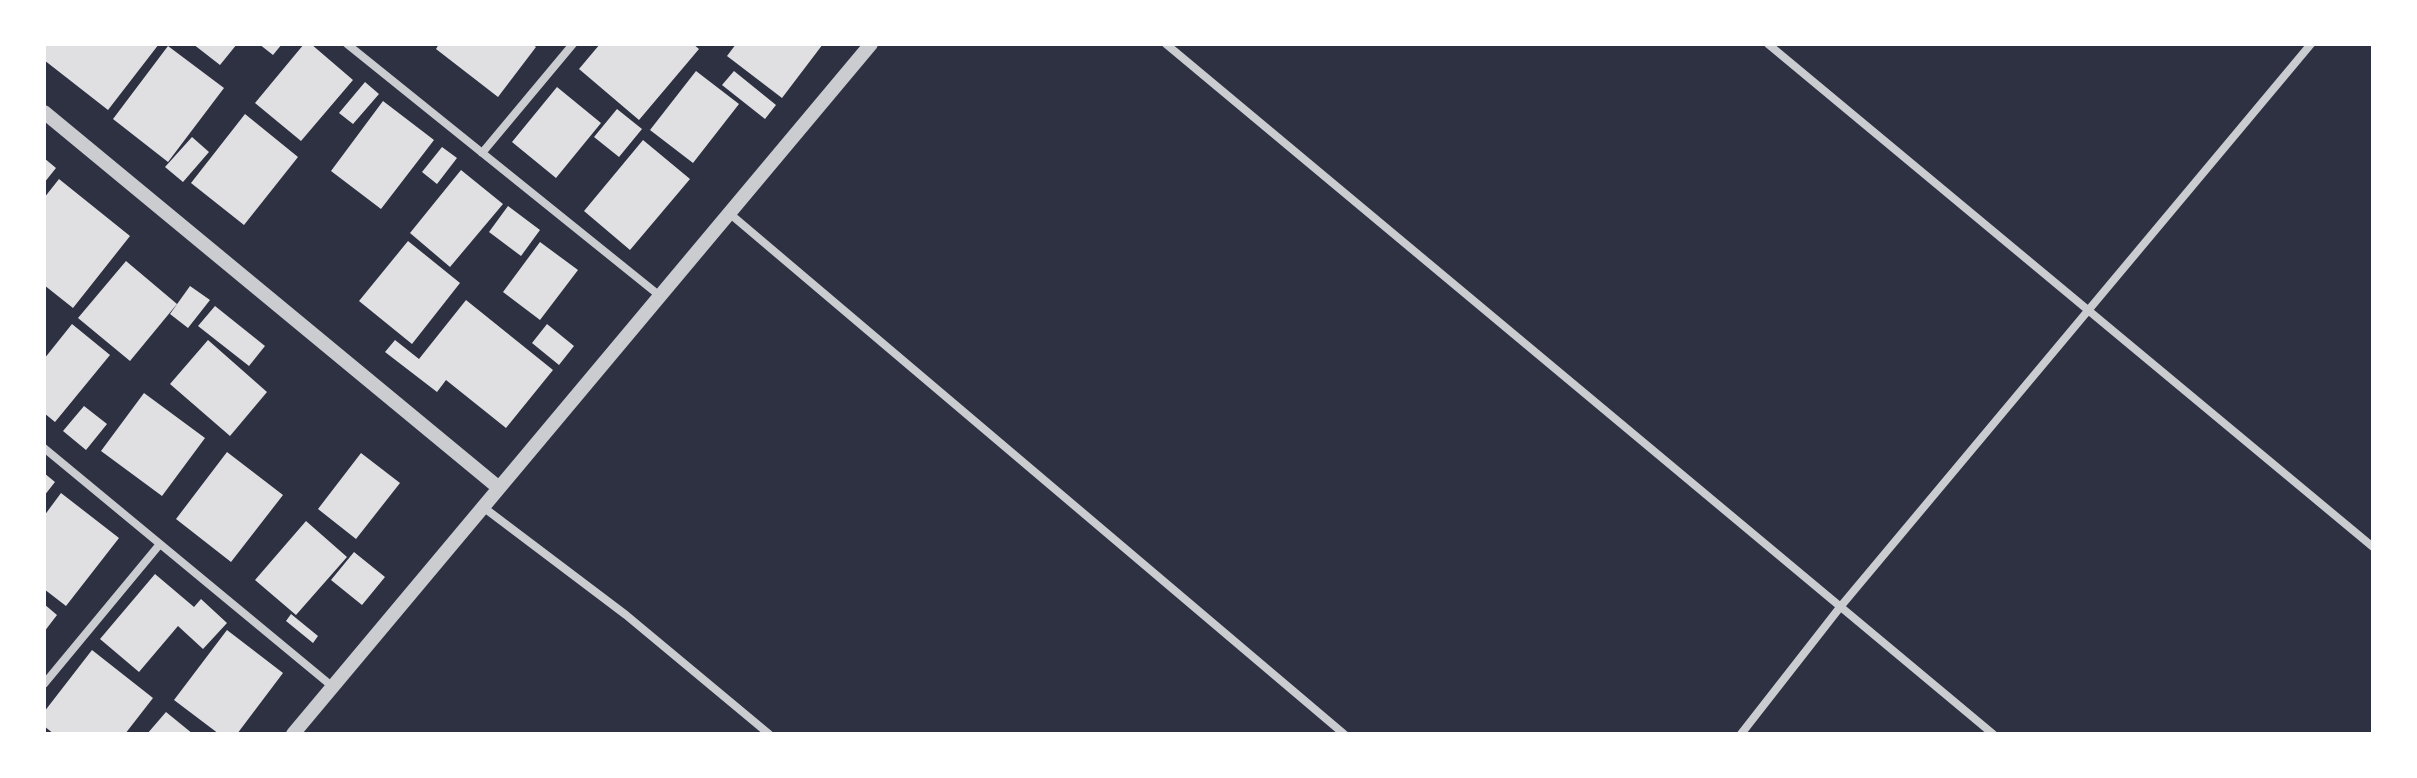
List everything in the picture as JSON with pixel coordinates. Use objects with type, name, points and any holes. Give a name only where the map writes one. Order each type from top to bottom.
[{"type":"street","points":[[347,44],[660,296]]},
{"type":"street","points":[[482,153],[573,44]]},
{"type":"street","points":[[293,734],[871,44]]},
{"type":"street","points":[[1166,44],[1993,734]]},
{"type":"street","points":[[1768,44],[2373,547]]},
{"type":"street","points":[[1741,734],[1841,606],[2311,44]]},
{"type":"street","points":[[44,112],[499,488]]},
{"type":"street","points":[[729,213],[1344,734]]},
{"type":"street","points":[[44,448],[333,687]]},
{"type":"street","points":[[483,507],[626,615],[769,734]]},
{"type":"street","points":[[44,684],[160,544]]},
{"type":"building","points":[[44,44],[159,44],[108,110],[44,60]]},
{"type":"building","points":[[193,44],[237,44],[220,65]]},
{"type":"building","points":[[259,44],[282,44],[273,55]]},
{"type":"building","points":[[304,44],[311,44],[353,80],[301,141],[255,103]]},
{"type":"building","points":[[439,44],[532,44],[536,47],[498,97],[436,49]]},
{"type":"building","points":[[600,44],[693,44],[699,49],[639,120],[579,69]]},
{"type":"building","points":[[736,44],[823,44],[782,98],[727,56]]},
{"type":"building","points":[[168,46],[224,88],[168,162],[113,119]]},
{"type":"building","points":[[696,71],[739,104],[693,163],[650,130]]},
{"type":"building","points":[[734,71],[776,105],[765,119],[722,85]]},
{"type":"building","points":[[365,82],[379,94],[353,124],[339,113]]},
{"type":"building","points":[[557,87],[601,123],[556,178],[512,142]]},
{"type":"building","points":[[383,101],[434,140],[381,209],[331,171]]},
{"type":"building","points":[[617,109],[642,129],[619,157],[594,137]]},
{"type":"building","points":[[245,114],[298,157],[244,225],[191,183]]},
{"type":"building","points":[[192,137],[209,152],[183,182],[165,167]]},
{"type":"building","points":[[643,140],[690,179],[630,250],[584,211]]},
{"type":"building","points":[[442,147],[457,158],[437,184],[422,172]]},
{"type":"building","points":[[44,158],[56,168],[44,183]]},
{"type":"building","points":[[461,170],[503,204],[450,267],[410,233]]},
{"type":"building","points":[[59,179],[130,236],[73,308],[44,285],[44,198]]},
{"type":"building","points":[[508,206],[540,230],[521,256],[489,232]]},
{"type":"building","points":[[408,241],[460,283],[412,344],[359,301]]},
{"type":"building","points":[[540,242],[578,270],[540,320],[503,292]]},
{"type":"building","points":[[126,261],[177,304],[130,361],[78,318]]},
{"type":"building","points":[[190,286],[210,300],[188,328],[170,314]]},
{"type":"building","points":[[466,300],[553,370],[506,428],[446,380],[437,392],[385,352],[395,340],[419,359]]},
{"type":"building","points":[[215,306],[265,346],[249,366],[198,326]]},
{"type":"building","points":[[72,324],[110,355],[55,422],[44,413],[44,359]]},
{"type":"building","points":[[547,324],[574,346],[559,365],[532,343]]},
{"type":"building","points":[[208,340],[267,392],[230,436],[170,384]]},
{"type":"building","points":[[144,393],[205,438],[162,496],[101,451]]},
{"type":"building","points":[[84,406],[107,424],[86,450],[63,431]]},
{"type":"building","points":[[227,452],[283,495],[231,562],[176,519]]},
{"type":"building","points":[[361,453],[400,483],[356,539],[318,509]]},
{"type":"building","points":[[44,473],[55,482],[44,496]]},
{"type":"building","points":[[61,493],[119,538],[66,606],[44,589],[44,516]]},
{"type":"building","points":[[306,521],[347,557],[296,615],[255,580]]},
{"type":"building","points":[[354,552],[385,577],[362,605],[331,580]]},
{"type":"building","points":[[155,574],[194,607],[201,599],[227,623],[203,649],[178,626],[139,672],[100,639]]},
{"type":"building","points":[[44,604],[57,615],[44,632]]},
{"type":"building","points":[[291,614],[318,636],[313,643],[286,621]]},
{"type":"building","points":[[227,630],[283,673],[237,734],[219,734],[174,700]]},
{"type":"building","points":[[92,650],[153,698],[125,734],[54,734],[44,726],[44,712]]},
{"type":"building","points":[[166,712],[193,734],[147,734]]}]
